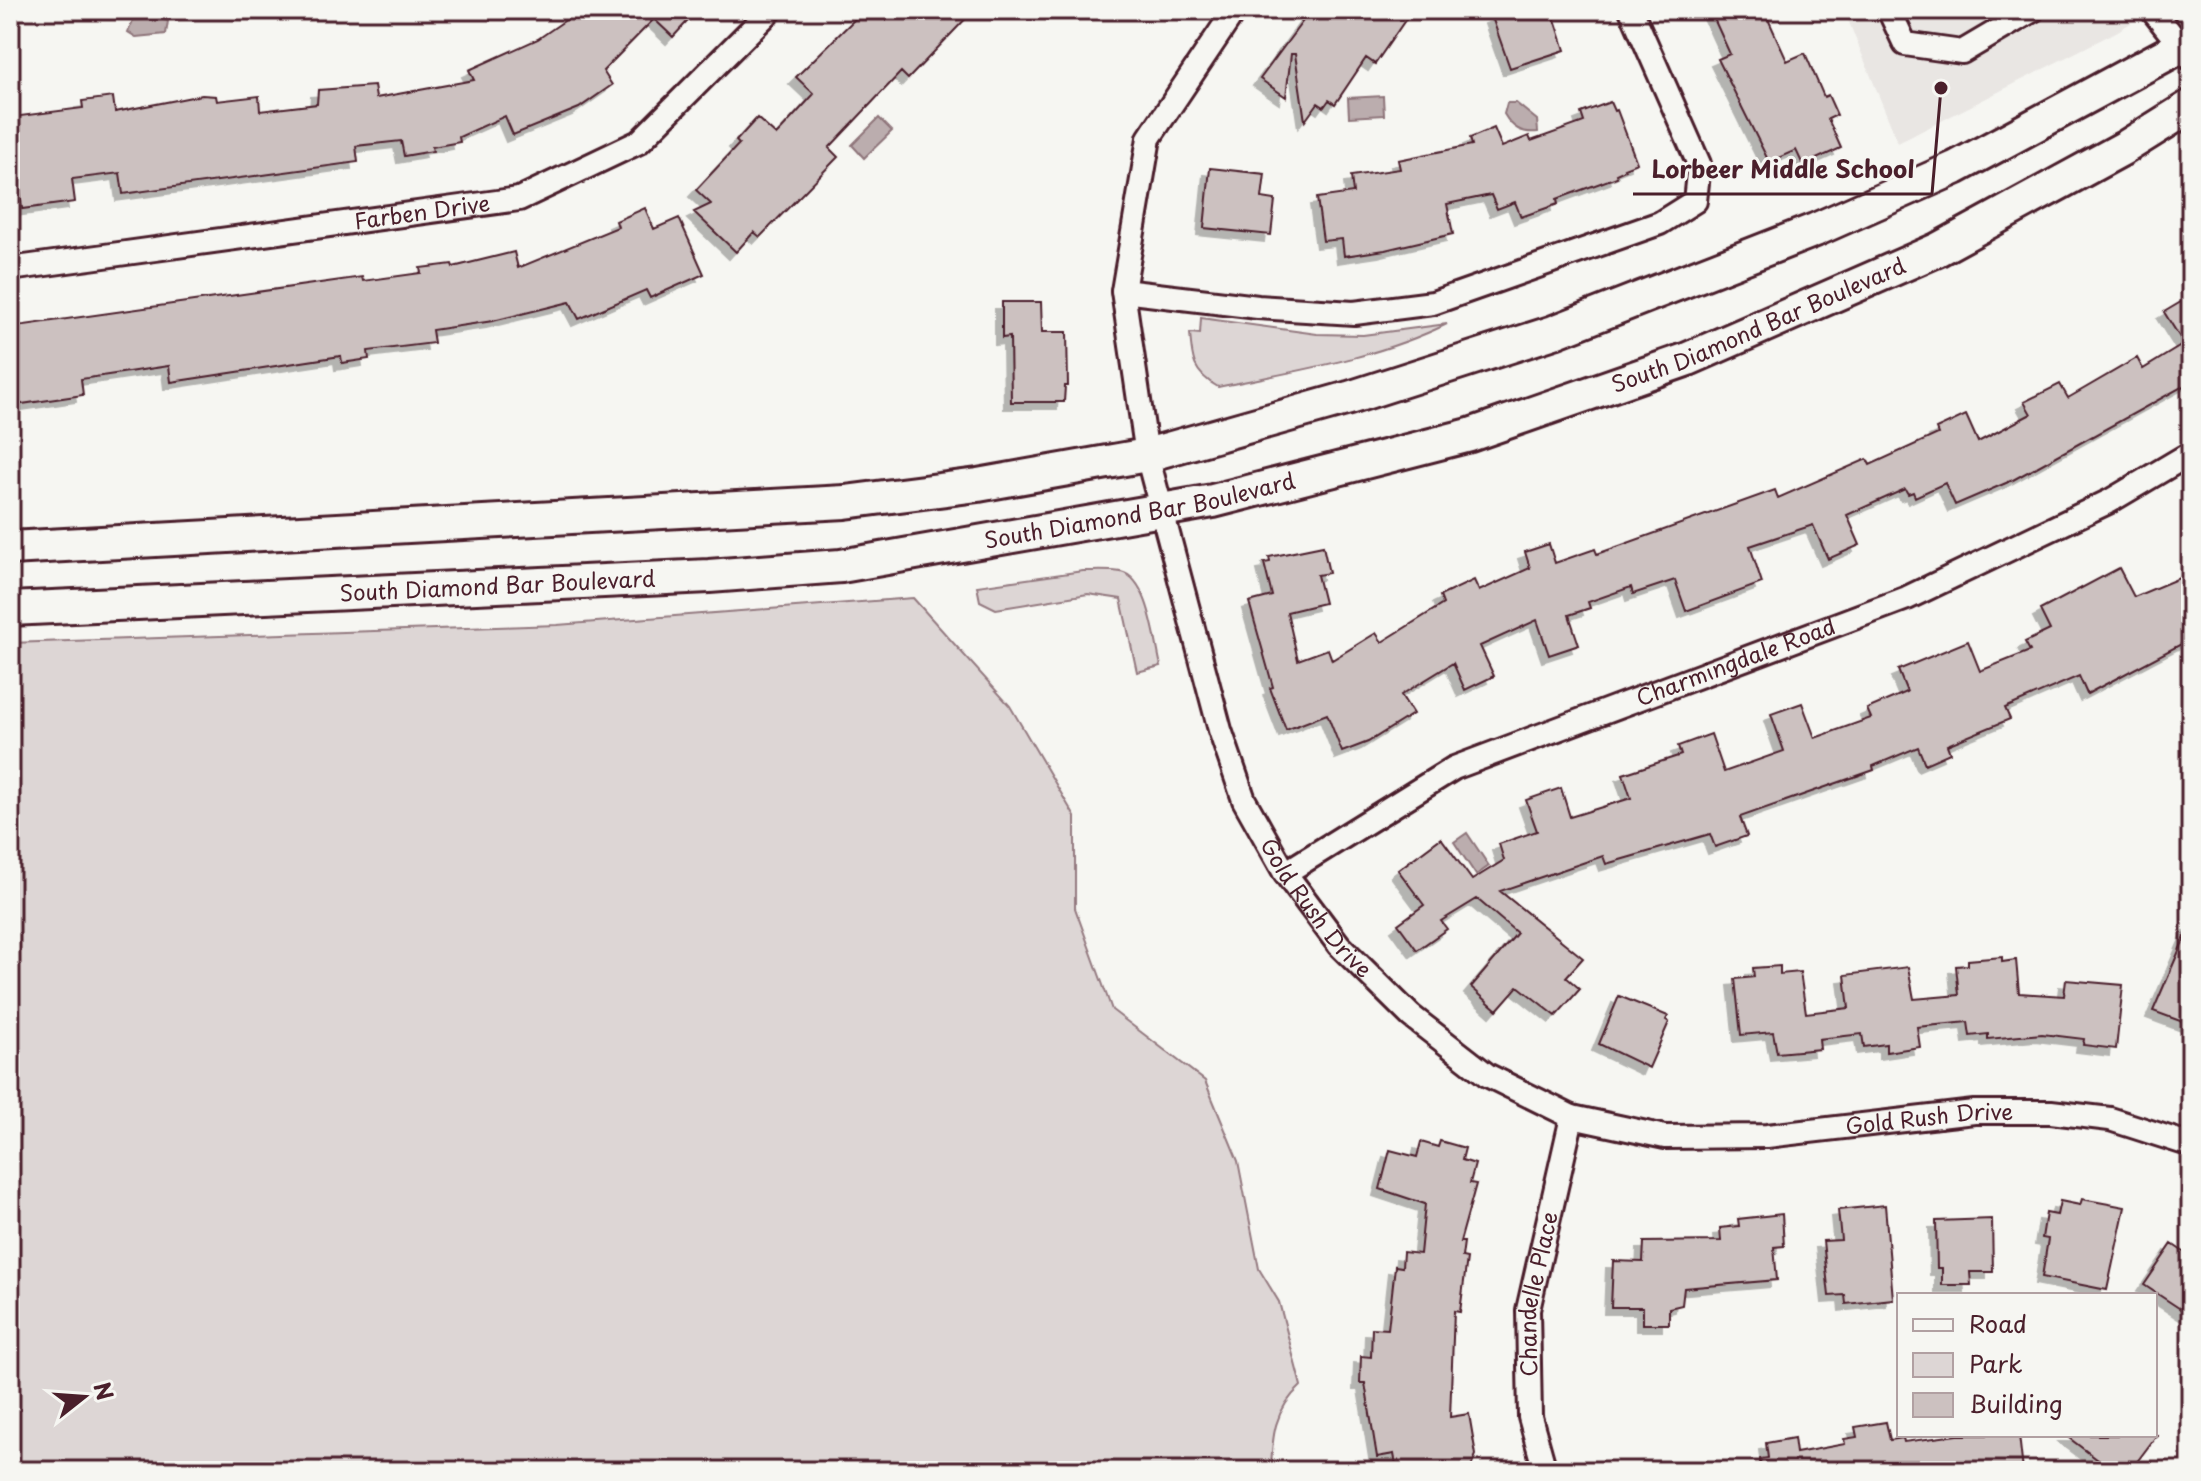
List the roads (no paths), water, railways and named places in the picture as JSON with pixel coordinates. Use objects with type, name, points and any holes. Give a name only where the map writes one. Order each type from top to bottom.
[{"type":"main road","points":[[10,548],[845,502],[978,485],[1147,455],[1349,398],[1554,332],[1815,230],[1955,168],[2188,49]]},
{"type":"main road","name":"South Diamond Bar Boulevard","points":[[10,609],[709,576],[841,566],[1161,511],[1470,435],[1688,359],[1937,250],[2124,148],[2191,106]]},
{"type":"street","name":"Farben Drive","points":[[10,269],[519,199],[639,142],[771,10]]},
{"type":"street","name":"Gold Rush Drive","points":[[1235,10],[1149,138],[1123,291],[1147,455],[1220,730],[1244,800],[1285,873],[1339,945],[1411,1016],[1487,1075],[1572,1117],[1665,1137],[1767,1136],[1974,1112],[2051,1112],[2110,1119],[2191,1145]]},
{"type":"street","points":[[1123,291],[1258,307],[1354,313],[1420,305],[1660,223],[1695,201],[1699,164],[1631,10]]},
{"type":"street","points":[[1889,10],[1905,44],[1962,52],[2033,10]]},
{"type":"street","points":[[2152,10],[2188,49]]},
{"type":"street","name":"Charmingdale Road","points":[[1285,873],[1454,768],[1907,598],[2110,501],[2191,453]]},
{"type":"street","name":"Chandelle Place","points":[[1545,1471],[1530,1417],[1528,1310],[1572,1117]]},
{"type":"place","name":"Lorbeer Middle School","points":[[1941,88]]}]
